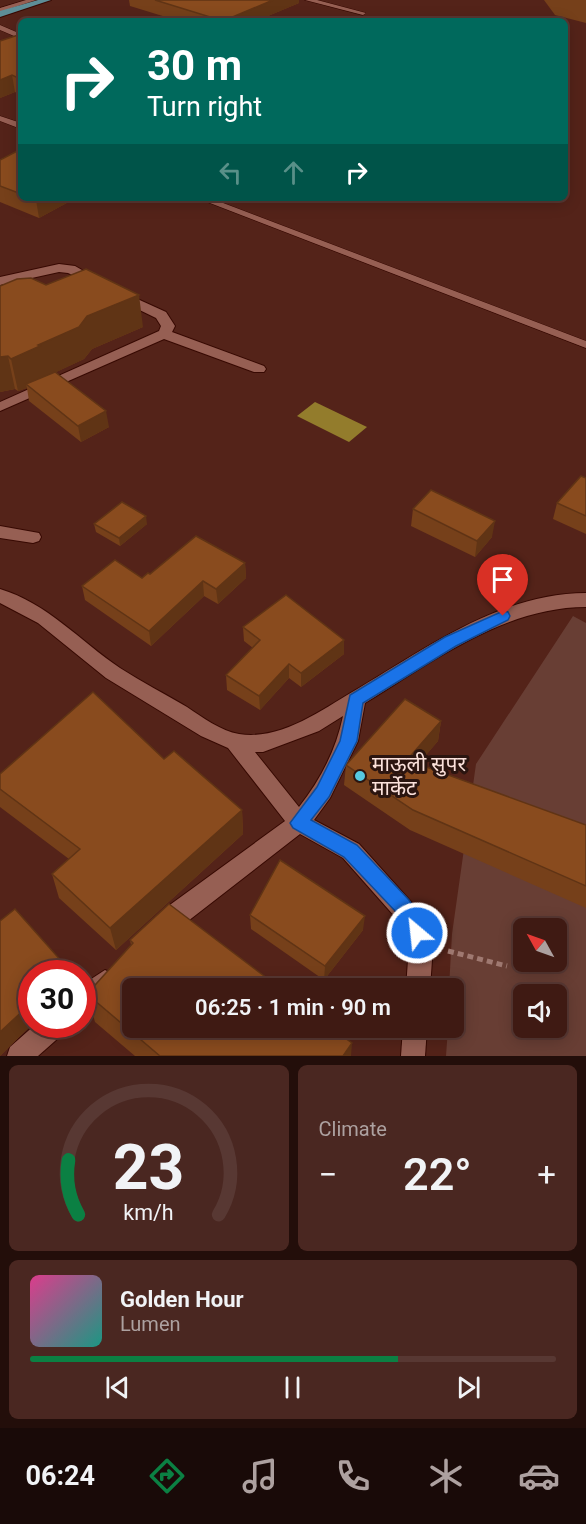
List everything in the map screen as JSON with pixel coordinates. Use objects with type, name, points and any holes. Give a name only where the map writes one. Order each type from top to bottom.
[{"type":"main road","points":[[0,4],[13,0]]},
{"type":"main road","points":[[0,12],[47,0]]},
{"type":"street","points":[[0,281],[59,268],[71,269],[161,315],[168,326],[164,334],[0,407]]},
{"type":"street","points":[[164,334],[259,369]]},
{"type":"street","points":[[0,532],[33,537]]},
{"type":"street","points":[[0,595],[44,618],[113,673],[208,730],[235,742],[263,744],[312,725],[451,642],[503,616],[562,600],[586,600]]},
{"type":"street","points":[[144,945],[175,915],[299,823],[323,792],[348,741],[356,700]]},
{"type":"street","points":[[235,742],[299,823],[351,851],[408,914],[413,921],[421,946],[419,978]]},
{"type":"street","points":[[96,989],[120,968]]},
{"type":"street","points":[[19,1056],[40,1038]]},
{"type":"street","points":[[413,1056],[414,1038]]},
{"type":"lane","points":[[0,12],[33,0]]},
{"type":"lane","points":[[308,0],[363,14]]},
{"type":"lane","points":[[0,27],[18,36]]},
{"type":"lane","points":[[0,118],[18,125]]},
{"type":"lane","points":[[210,201],[586,345]]},
{"type":"path","points":[[421,946],[507,966]]},
{"type":"shaded area","points":[[315,402],[367,427],[349,442],[297,416]]},
{"type":"shaded area","points":[[573,616],[586,623],[586,1056],[446,1056],[447,1038],[464,1038],[464,978],[450,978],[452,934],[476,764]]},
{"type":"building","points":[[155,0],[273,0],[230,18],[213,18]]},
{"type":"building","points":[[18,35],[18,76],[12,75],[0,80],[0,41]]},
{"type":"building","points":[[18,151],[18,193],[0,186],[0,160]]},
{"type":"building","points":[[86,269],[139,295],[87,316],[79,327],[11,359],[8,356],[0,357],[0,286],[17,279],[31,278],[46,285]]},
{"type":"building","points":[[55,372],[106,411],[78,426],[26,384]]},
{"type":"building","points":[[581,476],[586,478],[586,516],[557,503]]},
{"type":"building","points":[[431,490],[495,521],[477,541],[413,509]]},
{"type":"building","points":[[122,502],[146,516],[119,538],[94,524]]},
{"type":"building","points":[[196,536],[245,563],[216,589],[203,581],[149,631],[82,586],[115,560],[142,578]]},
{"type":"building","points":[[286,595],[344,640],[301,673],[289,664],[259,696],[226,675],[260,640],[243,627]]},
{"type":"building","points":[[93,692],[164,759],[174,751],[242,810],[110,928],[52,874],[80,849],[0,789],[0,774]]},
{"type":"building","points":[[405,699],[441,721],[407,760],[586,825],[586,886],[413,810],[346,765]]},
{"type":"building","points":[[280,860],[365,916],[325,966],[250,915]]},
{"type":"building","points":[[169,904],[267,978],[122,978],[122,1024],[96,1002],[96,984],[133,943],[130,940]]},
{"type":"building","points":[[15,909],[60,960],[18,960],[18,1015],[0,1032],[0,921]]},
{"type":"building","points":[[139,1038],[345,1038],[352,1043],[343,1056],[160,1056]]},
{"type":"place","name":"माऊली सुपर मार्केट","points":[[360,776]]},
{"type":"route","points":[[417,933],[413,921],[402,906],[351,851],[299,823],[323,792],[348,741],[356,700],[451,642],[503,616]]}]
